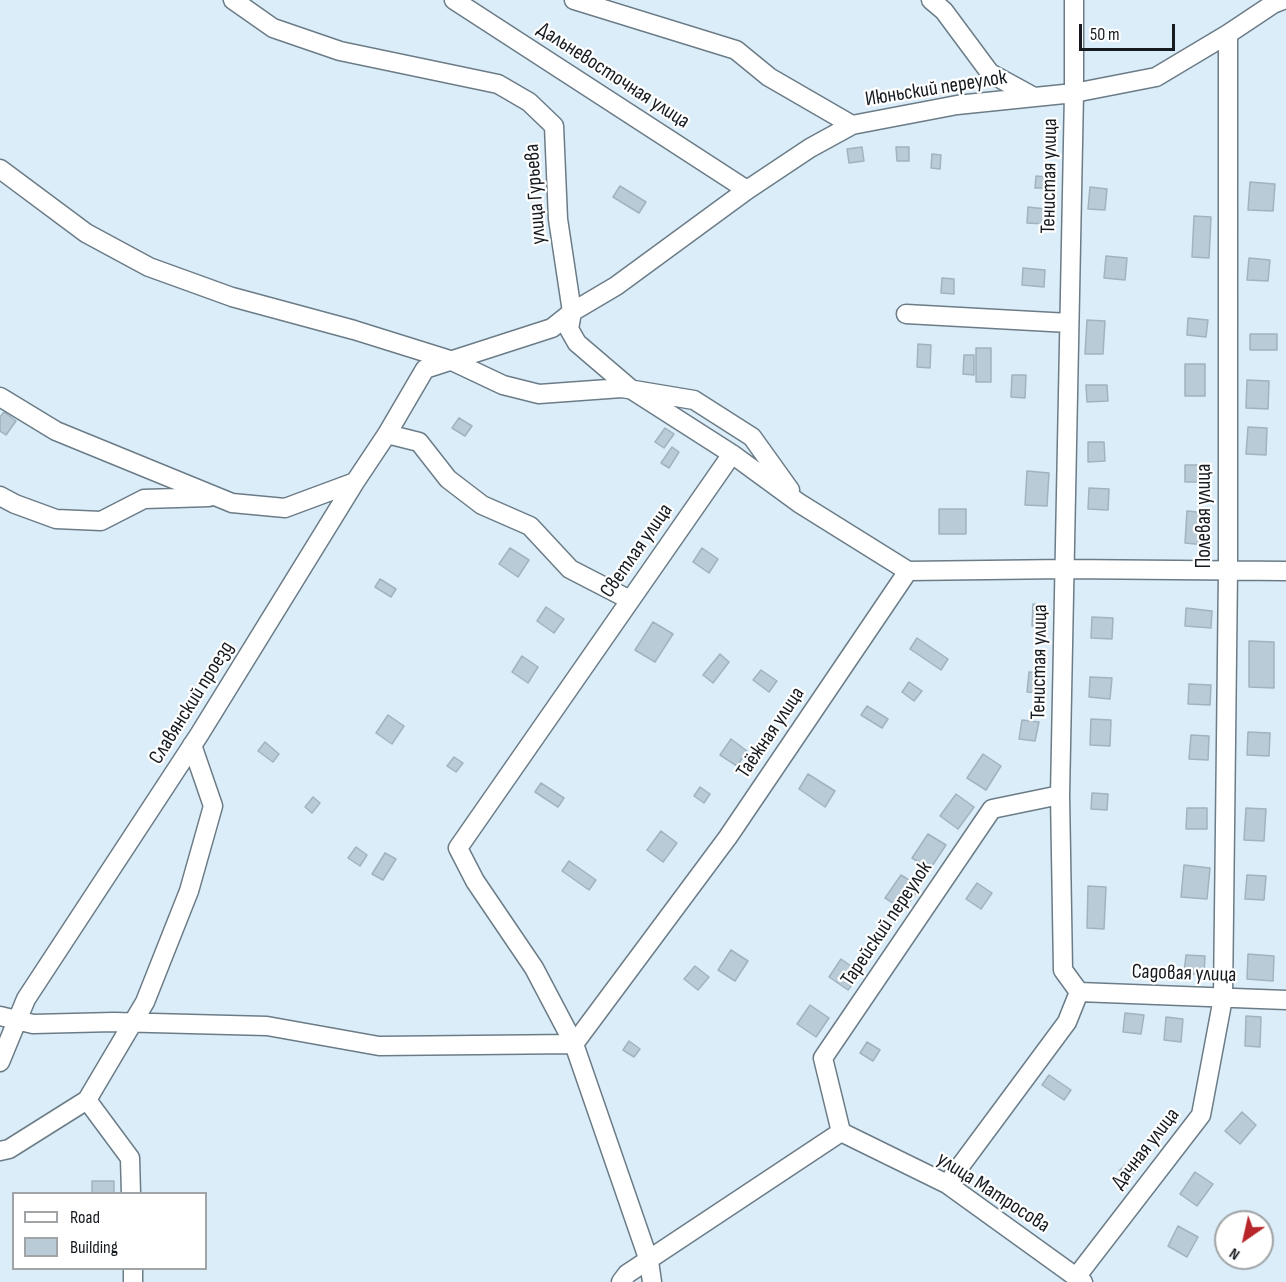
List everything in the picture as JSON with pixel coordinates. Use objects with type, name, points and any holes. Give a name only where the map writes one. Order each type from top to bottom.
[{"type":"street","name":"улица Гурьева","points":[[233,0],[273,28],[340,51],[498,84],[529,102],[554,126],[558,219],[572,312],[569,328],[577,343],[632,390],[732,454]]},
{"type":"street","name":"Дальневосточная улица","points":[[454,0],[747,190]]},
{"type":"street","points":[[574,0],[736,50],[770,77],[852,125]]},
{"type":"street","points":[[931,0],[944,11],[990,73],[1032,96]]},
{"type":"street","name":"Тенистая улица","points":[[1074,0],[1060,795],[1063,970],[1079,992]]},
{"type":"street","name":"Июньский переулок","points":[[425,369],[552,328],[572,312],[616,286],[747,190],[810,148],[852,125],[957,105],[1074,93],[1156,77],[1283,0]]},
{"type":"street","name":"Полевая улица","points":[[1223,998],[1228,570],[1227,34]]},
{"type":"street","points":[[0,169],[86,233],[149,267],[232,297],[354,330],[450,360],[503,386],[539,394],[622,388],[694,400],[752,436],[800,503]]},
{"type":"street","points":[[906,314],[1069,323]]},
{"type":"street","name":"Славянский проезд","points":[[0,1062],[9,1018],[26,999],[192,745],[387,434],[425,369]]},
{"type":"street","points":[[0,397],[56,431],[232,503],[285,508],[355,482]]},
{"type":"street","points":[[387,434],[419,442],[448,479],[482,505],[530,526],[570,568],[630,600]]},
{"type":"street","points":[[732,454],[800,503],[908,571],[1065,569],[1286,572]]},
{"type":"street","name":"Светлая улица","points":[[574,1044],[534,968],[475,881],[458,848],[732,454]]},
{"type":"street","points":[[0,496],[56,519],[101,521],[144,499],[217,497]]},
{"type":"street","name":"Таёжная улица","points":[[574,1044],[728,837],[908,571]]},
{"type":"street","points":[[0,1151],[9,1149],[87,1100],[145,1002],[189,891],[213,806],[192,745]]},
{"type":"street","name":"Тарейский переулок","points":[[842,1132],[823,1058],[993,808],[1060,795]]},
{"type":"street","points":[[947,1184],[1067,1022],[1079,992]]},
{"type":"street","name":"Садовая улица","points":[[1079,992],[1286,1000]]},
{"type":"street","name":"Дачная улица","points":[[1080,1279],[1201,1115],[1223,998]]},
{"type":"street","points":[[9,1018],[33,1024],[133,1023],[267,1026],[379,1046],[574,1044],[649,1261],[652,1282]]},
{"type":"street","points":[[87,1100],[130,1158],[131,1192]]},
{"type":"street","points":[[621,1282],[627,1274],[842,1132]]},
{"type":"street","name":"улица Матросова","points":[[842,1132],[947,1184],[1080,1279]]},
{"type":"building","points":[[862,147],[864,161],[849,163],[847,149]]},
{"type":"building","points":[[896,147],[909,147],[909,161],[897,161]]},
{"type":"building","points":[[932,154],[941,155],[940,169],[931,168]]},
{"type":"building","points":[[1036,176],[1047,177],[1046,188],[1035,188]]},
{"type":"building","points":[[1250,182],[1275,184],[1273,211],[1248,210]]},
{"type":"building","points":[[620,186],[646,202],[639,213],[613,197]]},
{"type":"building","points":[[1090,187],[1107,189],[1105,210],[1088,209]]},
{"type":"building","points":[[1028,207],[1046,209],[1046,224],[1027,223]]},
{"type":"building","points":[[1194,216],[1211,217],[1209,258],[1192,257]]},
{"type":"building","points":[[1106,256],[1127,258],[1125,280],[1104,278]]},
{"type":"building","points":[[1249,258],[1270,260],[1268,281],[1247,280]]},
{"type":"building","points":[[1023,268],[1045,270],[1044,287],[1022,285]]},
{"type":"building","points":[[942,278],[954,279],[954,294],[941,293]]},
{"type":"building","points":[[1188,318],[1208,320],[1206,337],[1187,335]]},
{"type":"building","points":[[1087,320],[1105,321],[1103,354],[1085,354]]},
{"type":"building","points":[[1250,334],[1277,334],[1277,350],[1250,350]]},
{"type":"building","points":[[918,344],[931,345],[930,368],[917,367]]},
{"type":"building","points":[[976,348],[991,348],[991,382],[976,382]]},
{"type":"building","points":[[964,355],[974,355],[974,375],[963,374]]},
{"type":"building","points":[[1185,364],[1205,364],[1205,396],[1185,396]]},
{"type":"building","points":[[1012,375],[1026,375],[1025,398],[1011,397]]},
{"type":"building","points":[[1247,380],[1269,381],[1268,409],[1246,408]]},
{"type":"building","points":[[1086,385],[1107,385],[1108,401],[1087,402]]},
{"type":"building","points":[[4,412],[16,421],[6,435],[0,431],[0,417]]},
{"type":"building","points":[[459,418],[472,426],[465,436],[452,428]]},
{"type":"building","points":[[1248,427],[1267,428],[1266,455],[1246,454]]},
{"type":"building","points":[[665,428],[674,434],[664,448],[655,442]]},
{"type":"building","points":[[1088,442],[1104,442],[1105,461],[1088,462]]},
{"type":"building","points":[[672,447],[679,452],[669,468],[661,463]]},
{"type":"building","points":[[1185,465],[1206,465],[1206,482],[1185,482]]},
{"type":"building","points":[[1027,471],[1049,473],[1047,506],[1025,505]]},
{"type":"building","points":[[1089,488],[1109,489],[1108,510],[1088,509]]},
{"type":"building","points":[[939,509],[966,509],[966,534],[939,534]]},
{"type":"building","points":[[1187,511],[1207,513],[1205,545],[1185,543]]},
{"type":"building","points":[[510,548],[529,560],[518,577],[499,564]]},
{"type":"building","points":[[702,548],[718,559],[709,573],[693,562]]},
{"type":"building","points":[[380,579],[396,589],[391,597],[375,587]]},
{"type":"building","points":[[1033,604],[1045,605],[1044,627],[1032,626]]},
{"type":"building","points":[[546,607],[564,619],[554,633],[537,621]]},
{"type":"building","points":[[1186,608],[1212,611],[1211,628],[1185,626]]},
{"type":"building","points":[[1092,617],[1113,618],[1112,639],[1091,638]]},
{"type":"building","points":[[653,622],[673,634],[655,662],[635,650]]},
{"type":"building","points":[[917,638],[948,659],[941,670],[910,649]]},
{"type":"building","points":[[1249,641],[1274,642],[1274,688],[1249,687]]},
{"type":"building","points":[[720,654],[729,662],[713,683],[703,675]]},
{"type":"building","points":[[522,656],[538,667],[528,683],[512,672]]},
{"type":"building","points":[[761,670],[777,681],[769,692],[753,680]]},
{"type":"building","points":[[1029,672],[1043,673],[1042,693],[1027,692]]},
{"type":"building","points":[[1090,677],[1112,678],[1110,699],[1089,697]]},
{"type":"building","points":[[909,682],[922,691],[914,701],[902,692]]},
{"type":"building","points":[[1189,684],[1211,685],[1210,705],[1188,704]]},
{"type":"building","points":[[867,706],[888,719],[882,728],[861,715]]},
{"type":"building","points":[[388,715],[404,726],[392,744],[376,733]]},
{"type":"building","points":[[1091,719],[1111,720],[1110,746],[1090,745]]},
{"type":"building","points":[[1022,720],[1039,722],[1035,741],[1019,739]]},
{"type":"building","points":[[1248,732],[1270,733],[1269,756],[1247,755]]},
{"type":"building","points":[[1191,735],[1209,736],[1208,760],[1189,759]]},
{"type":"building","points":[[731,739],[747,751],[737,766],[720,755]]},
{"type":"building","points":[[265,742],[279,754],[273,762],[258,751]]},
{"type":"building","points":[[983,754],[1001,766],[986,790],[967,778]]},
{"type":"building","points":[[454,757],[463,763],[456,772],[447,766]]},
{"type":"building","points":[[808,774],[835,791],[825,807],[799,789]]},
{"type":"building","points":[[541,783],[564,798],[558,807],[535,792]]},
{"type":"building","points":[[700,787],[710,794],[704,803],[694,796]]},
{"type":"building","points":[[1092,793],[1108,794],[1107,810],[1091,809]]},
{"type":"building","points":[[956,794],[974,807],[958,829],[940,816]]},
{"type":"building","points":[[313,797],[320,803],[312,813],[305,807]]},
{"type":"building","points":[[1187,808],[1207,808],[1207,829],[1186,829]]},
{"type":"building","points":[[1246,808],[1266,809],[1264,841],[1244,840]]},
{"type":"building","points":[[661,831],[677,843],[663,862],[647,850]]},
{"type":"building","points":[[928,834],[946,845],[930,869],[912,858]]},
{"type":"building","points":[[356,847],[367,855],[360,866],[348,858]]},
{"type":"building","points":[[385,853],[396,859],[383,880],[372,874]]},
{"type":"building","points":[[569,861],[596,880],[589,890],[562,871]]},
{"type":"building","points":[[1184,865],[1210,868],[1207,899],[1181,897]]},
{"type":"building","points":[[901,875],[920,887],[904,910],[885,898]]},
{"type":"building","points":[[1247,875],[1266,876],[1264,900],[1245,899]]},
{"type":"building","points":[[977,883],[992,893],[981,909],[966,899]]},
{"type":"building","points":[[1088,886],[1106,887],[1104,929],[1087,928]]},
{"type":"building","points":[[731,950],[748,961],[735,981],[718,970]]},
{"type":"building","points":[[1248,954],[1274,956],[1273,981],[1247,979]]},
{"type":"building","points":[[1186,955],[1205,956],[1204,975],[1184,973]]},
{"type":"building","points":[[841,959],[861,973],[848,990],[829,977]]},
{"type":"building","points":[[695,966],[709,977],[698,990],[684,979]]},
{"type":"building","points":[[810,1005],[829,1018],[816,1037],[797,1024]]},
{"type":"building","points":[[1125,1013],[1144,1015],[1141,1034],[1123,1032]]},
{"type":"building","points":[[1246,1016],[1261,1017],[1260,1047],[1245,1046]]},
{"type":"building","points":[[1166,1017],[1183,1019],[1181,1042],[1164,1040]]},
{"type":"building","points":[[629,1041],[640,1049],[634,1057],[623,1050]]},
{"type":"building","points":[[867,1042],[880,1050],[873,1061],[860,1053]]},
{"type":"building","points":[[1049,1075],[1071,1090],[1064,1100],[1042,1085]]},
{"type":"building","points":[[1242,1112],[1256,1125],[1240,1144],[1225,1131]]},
{"type":"building","points":[[1132,1158],[1140,1165],[1128,1179],[1119,1171]]},
{"type":"building","points":[[1195,1172],[1213,1184],[1197,1206],[1180,1194]]},
{"type":"building","points":[[92,1181],[114,1181],[114,1192],[92,1192]]},
{"type":"building","points":[[1178,1226],[1198,1237],[1187,1257],[1168,1246]]}]
